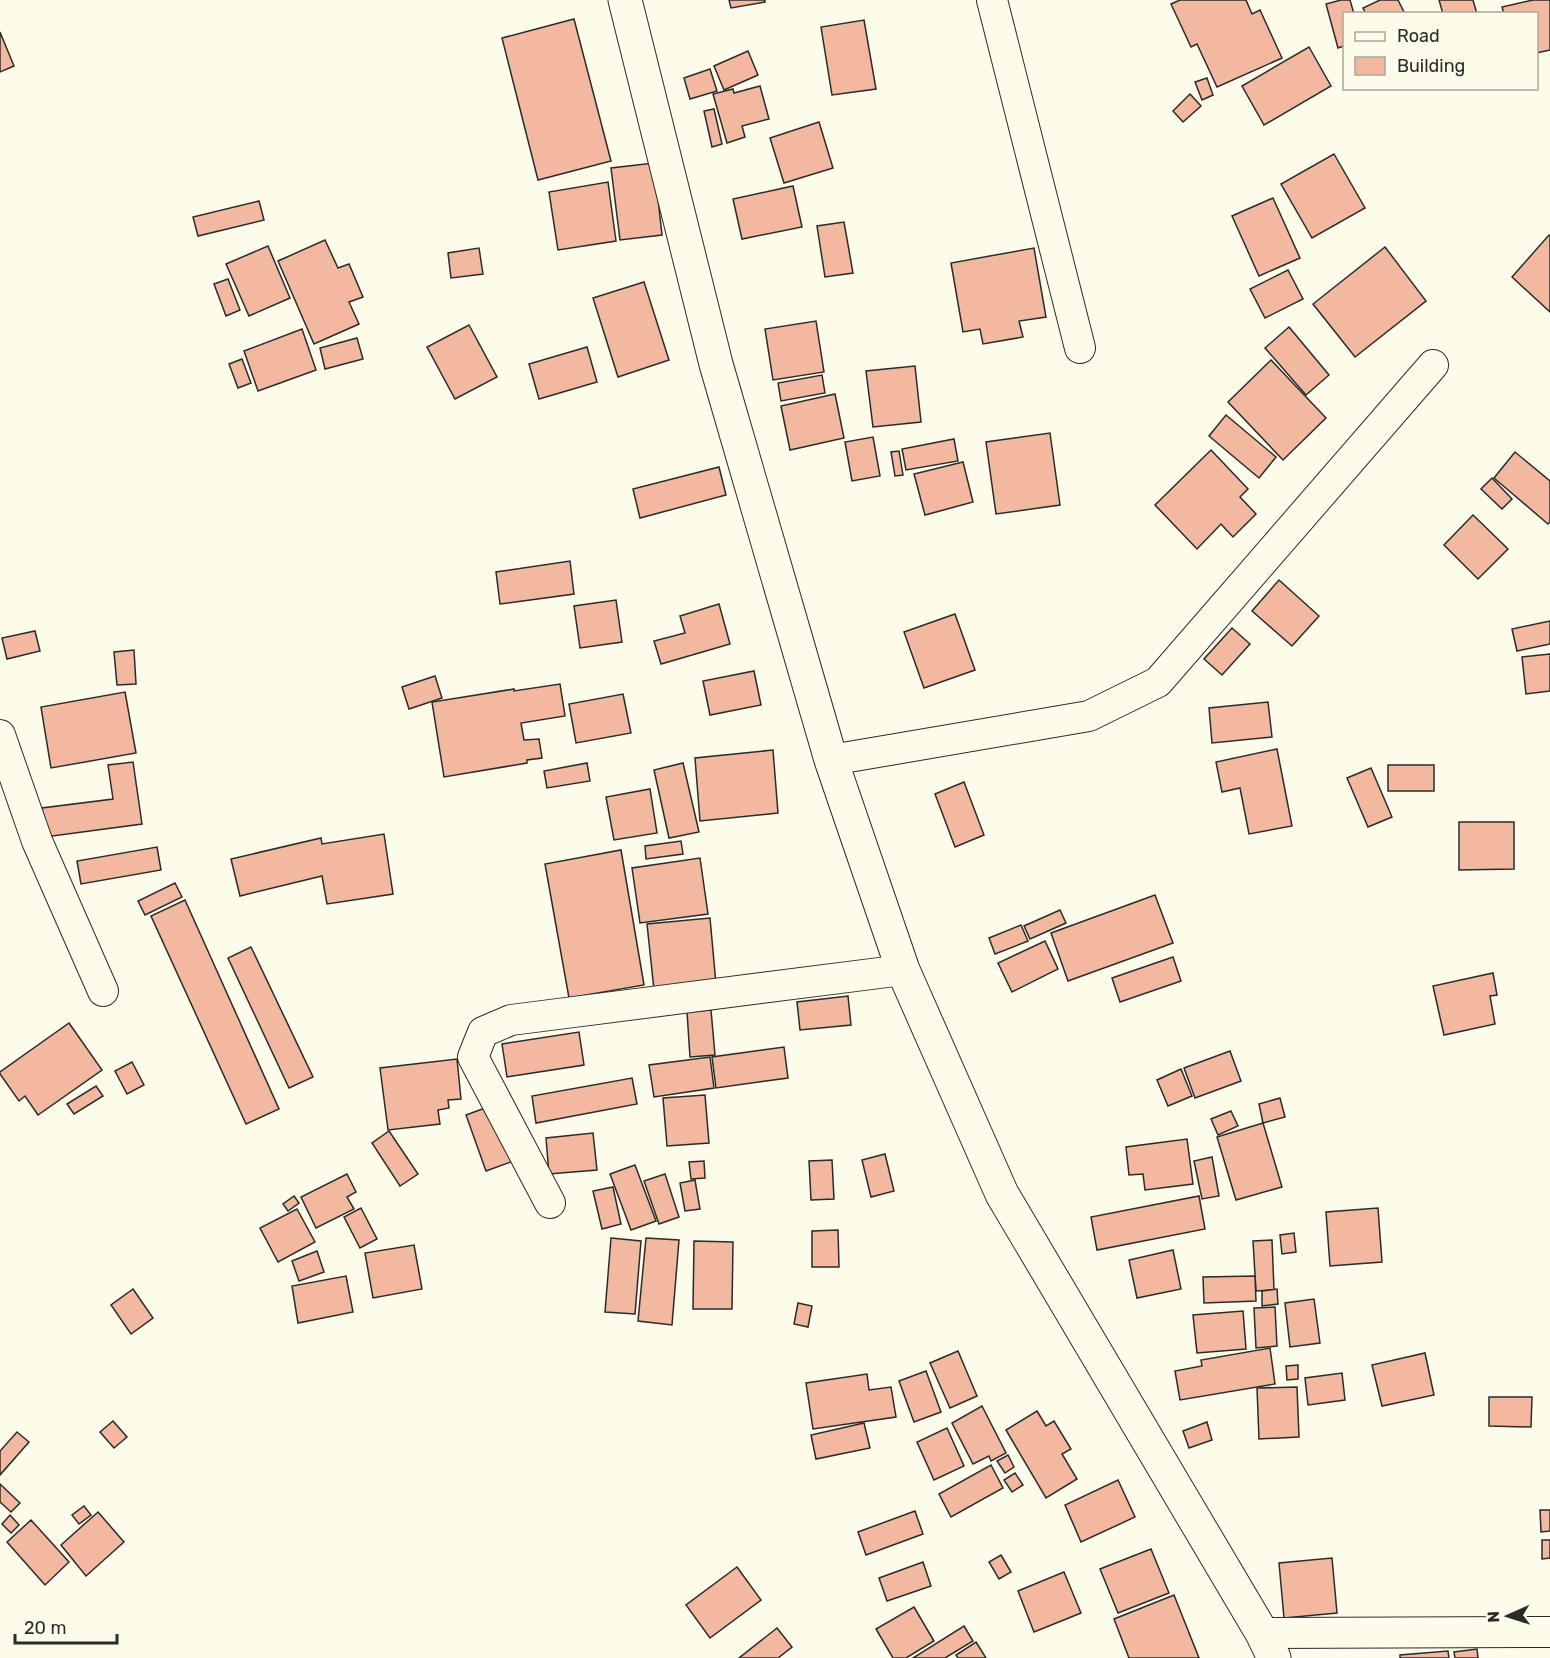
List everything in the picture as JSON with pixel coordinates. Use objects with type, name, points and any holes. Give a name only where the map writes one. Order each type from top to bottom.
[{"type":"street","points":[[625,0],[716,364],[831,760],[903,970],[1002,1194],[1268,1646],[1550,1632]]},
{"type":"street","points":[[992,0],[1080,348]]},
{"type":"street","points":[[831,760],[1089,716],[1158,682],[1432,365]]},
{"type":"street","points":[[0,735],[37,841],[103,991]]},
{"type":"street","points":[[550,1203],[473,1057],[483,1032],[511,1020],[903,970]]},
{"type":"building","points":[[729,0],[765,0],[765,2],[731,8]]},
{"type":"building","points":[[1180,0],[1246,0],[1252,14],[1260,10],[1282,58],[1217,87],[1197,44],[1191,47],[1171,4]]},
{"type":"building","points":[[1350,0],[1353,12],[1343,12],[1343,46],[1338,48],[1326,4]]},
{"type":"building","points":[[1380,0],[1398,0],[1404,12],[1365,12],[1363,8]]},
{"type":"building","points":[[1439,0],[1473,0],[1476,12],[1442,12]]},
{"type":"building","points":[[1533,0],[1550,0],[1550,50],[1538,53],[1538,12],[1503,12],[1502,7]]},
{"type":"building","points":[[574,19],[611,161],[538,180],[502,38]]},
{"type":"building","points":[[864,20],[876,89],[832,95],[821,27]]},
{"type":"building","points":[[0,32],[14,66],[0,72]]},
{"type":"building","points":[[1309,47],[1331,86],[1264,125],[1242,86]]},
{"type":"building","points":[[748,51],[758,75],[724,90],[714,66]]},
{"type":"building","points":[[710,69],[717,91],[690,99],[684,78]]},
{"type":"building","points":[[1207,78],[1213,95],[1202,100],[1195,82]]},
{"type":"building","points":[[760,86],[769,119],[742,126],[745,137],[727,143],[713,94],[733,89],[734,93]]},
{"type":"building","points":[[1190,94],[1201,106],[1183,122],[1173,111]]},
{"type":"building","points":[[714,109],[722,144],[712,147],[704,111]]},
{"type":"building","points":[[819,122],[833,168],[784,183],[770,138]]},
{"type":"building","points":[[1334,154],[1365,208],[1312,238],[1281,184]]},
{"type":"building","points":[[654,163],[662,235],[620,240],[611,168]]},
{"type":"building","points":[[608,182],[616,241],[558,250],[549,192]]},
{"type":"building","points":[[793,186],[802,227],[742,239],[733,199]]},
{"type":"building","points":[[1273,198],[1300,258],[1259,276],[1232,216]]},
{"type":"building","points":[[259,201],[264,220],[198,236],[193,217]]},
{"type":"building","points":[[844,222],[853,273],[825,277],[817,226]]},
{"type":"building","points":[[1550,236],[1550,312],[1512,277]]},
{"type":"building","points":[[325,240],[338,268],[349,264],[363,297],[349,302],[359,324],[314,344],[278,261]]},
{"type":"building","points":[[268,246],[290,298],[249,316],[226,264]]},
{"type":"building","points":[[1385,247],[1426,301],[1355,357],[1313,304]]},
{"type":"building","points":[[479,248],[483,274],[451,278],[448,253]]},
{"type":"building","points":[[1034,248],[1046,317],[1019,321],[1023,337],[983,344],[980,329],[963,332],[951,263]]},
{"type":"building","points":[[1288,270],[1303,299],[1265,318],[1250,289]]},
{"type":"building","points":[[228,279],[240,310],[226,316],[214,284]]},
{"type":"building","points":[[644,282],[669,360],[618,377],[593,298]]},
{"type":"building","points":[[816,321],[824,372],[773,380],[765,329]]},
{"type":"building","points":[[469,325],[497,377],[455,399],[427,347]]},
{"type":"building","points":[[1289,327],[1329,375],[1306,395],[1265,348]]},
{"type":"building","points":[[302,329],[316,370],[258,391],[244,351]]},
{"type":"building","points":[[357,338],[363,359],[325,369],[320,348]]},
{"type":"building","points":[[587,347],[597,382],[539,399],[529,364]]},
{"type":"building","points":[[242,359],[251,383],[238,388],[229,364]]},
{"type":"building","points":[[1271,360],[1326,418],[1283,460],[1228,402]]},
{"type":"building","points":[[915,366],[921,422],[873,427],[866,371]]},
{"type":"building","points":[[822,375],[825,393],[781,401],[778,383]]},
{"type":"building","points":[[835,394],[844,438],[790,450],[781,406]]},
{"type":"building","points":[[1226,415],[1276,457],[1259,478],[1209,436]]},
{"type":"building","points":[[1050,433],[1060,505],[996,514],[986,442]]},
{"type":"building","points":[[873,437],[880,476],[852,481],[845,442]]},
{"type":"building","points":[[954,439],[958,461],[906,470],[902,449]]},
{"type":"building","points":[[1211,450],[1248,489],[1240,497],[1256,514],[1233,537],[1221,524],[1197,549],[1155,505]]},
{"type":"building","points":[[899,451],[903,475],[895,476],[891,452]]},
{"type":"building","points":[[1515,452],[1550,481],[1550,522],[1548,524],[1494,478]]},
{"type":"building","points":[[963,462],[973,502],[925,515],[914,474]]},
{"type":"building","points":[[719,467],[726,495],[640,518],[633,489]]},
{"type":"building","points":[[1492,478],[1512,499],[1502,509],[1481,489]]},
{"type":"building","points":[[1473,515],[1508,549],[1478,579],[1444,545]]},
{"type":"building","points":[[570,561],[574,594],[500,604],[496,572]]},
{"type":"building","points":[[1279,580],[1319,616],[1292,646],[1252,611]]},
{"type":"building","points":[[616,600],[622,642],[580,648],[574,606]]},
{"type":"building","points":[[719,604],[730,644],[661,664],[654,641],[685,633],[680,616]]},
{"type":"building","points":[[955,614],[975,670],[924,688],[904,632]]},
{"type":"building","points":[[1550,621],[1550,644],[1517,651],[1512,629]]},
{"type":"building","points":[[1232,628],[1250,644],[1222,675],[1204,659]]},
{"type":"building","points":[[35,631],[40,651],[7,659],[2,638]]},
{"type":"building","points":[[134,650],[136,684],[117,685],[114,652]]},
{"type":"building","points":[[1550,654],[1550,691],[1526,694],[1522,657]]},
{"type":"building","points":[[754,671],[761,705],[710,715],[703,681]]},
{"type":"building","points":[[435,676],[442,698],[409,709],[402,687]]},
{"type":"building","points":[[560,684],[565,716],[521,723],[524,740],[539,739],[542,758],[527,760],[527,763],[444,777],[432,702]]},
{"type":"building","points":[[125,692],[136,753],[51,768],[41,707]]},
{"type":"building","points":[[623,694],[631,733],[576,743],[569,704]]},
{"type":"building","points":[[1268,702],[1272,737],[1212,743],[1209,708]]},
{"type":"building","points":[[1277,749],[1292,826],[1249,834],[1240,788],[1222,792],[1216,762]]},
{"type":"building","points":[[773,750],[778,813],[700,821],[695,758]]},
{"type":"building","points":[[133,762],[142,824],[45,837],[42,808],[113,799],[108,765]]},
{"type":"building","points":[[587,763],[590,781],[547,788],[544,771]]},
{"type":"building","points":[[683,763],[699,832],[669,838],[654,770]]},
{"type":"building","points":[[1388,765],[1434,765],[1434,791],[1388,791]]},
{"type":"building","points":[[1371,768],[1392,817],[1368,827],[1347,778]]},
{"type":"building","points":[[964,782],[984,835],[955,847],[935,794]]},
{"type":"building","points":[[650,789],[657,833],[614,840],[606,797]]},
{"type":"building","points":[[1459,822],[1514,822],[1514,869],[1459,870]]},
{"type":"building","points":[[384,834],[393,894],[327,904],[322,876],[240,896],[231,859],[321,838],[322,844]]},
{"type":"building","points":[[681,841],[683,854],[646,859],[645,846]]},
{"type":"building","points":[[157,847],[161,870],[81,884],[77,861]]},
{"type":"building","points":[[621,850],[644,985],[569,998],[545,864]]},
{"type":"building","points":[[700,858],[708,914],[640,923],[632,868]]},
{"type":"building","points":[[175,883],[182,897],[145,915],[138,901]]},
{"type":"building","points":[[1155,895],[1173,943],[1068,981],[1051,933]]},
{"type":"building","points":[[185,900],[279,1109],[246,1124],[151,916]]},
{"type":"building","points":[[1060,910],[1066,923],[1030,939],[1024,926]]},
{"type":"building","points":[[710,918],[716,984],[654,990],[647,924]]},
{"type":"building","points":[[1021,925],[1028,941],[995,954],[989,938]]},
{"type":"building","points":[[1045,941],[1058,969],[1012,992],[998,963]]},
{"type":"building","points":[[251,947],[313,1077],[289,1088],[228,958]]},
{"type":"building","points":[[1173,957],[1181,981],[1120,1002],[1112,978]]},
{"type":"building","points":[[1493,973],[1497,995],[1490,996],[1495,1024],[1444,1035],[1433,986]]},
{"type":"building","points":[[848,996],[851,1025],[800,1030],[797,1002]]},
{"type":"building","points":[[711,1010],[715,1055],[690,1057],[687,1012]]},
{"type":"building","points":[[69,1023],[102,1070],[38,1115],[25,1096],[19,1101],[0,1072]]},
{"type":"building","points":[[579,1032],[584,1065],[507,1077],[502,1044]]},
{"type":"building","points":[[784,1047],[788,1078],[716,1088],[712,1057]]},
{"type":"building","points":[[1230,1051],[1241,1081],[1195,1098],[1184,1068]]},
{"type":"building","points":[[710,1057],[714,1088],[654,1097],[649,1065]]},
{"type":"building","points":[[457,1059],[461,1099],[448,1100],[449,1108],[438,1110],[440,1124],[388,1130],[380,1068]]},
{"type":"building","points":[[132,1062],[144,1085],[127,1094],[115,1071]]},
{"type":"building","points":[[1181,1069],[1192,1096],[1168,1106],[1157,1080]]},
{"type":"building","points":[[632,1078],[637,1104],[536,1123],[532,1096]]},
{"type":"building","points":[[96,1086],[103,1096],[74,1114],[67,1104]]},
{"type":"building","points":[[705,1095],[709,1143],[667,1146],[663,1098]]},
{"type":"building","points":[[1280,1098],[1285,1117],[1263,1123],[1259,1104]]},
{"type":"building","points":[[496,1104],[516,1160],[486,1171],[466,1115]]},
{"type":"building","points":[[1231,1111],[1238,1126],[1218,1135],[1211,1119]]},
{"type":"building","points":[[1263,1123],[1282,1187],[1236,1200],[1217,1137]]},
{"type":"building","points":[[389,1131],[418,1174],[400,1186],[372,1143]]},
{"type":"building","points":[[593,1133],[597,1170],[549,1174],[546,1138]]},
{"type":"building","points":[[1187,1139],[1193,1184],[1145,1190],[1143,1174],[1129,1175],[1126,1147]]},
{"type":"building","points":[[885,1154],[894,1191],[871,1197],[862,1160]]},
{"type":"building","points":[[1212,1157],[1219,1196],[1202,1199],[1194,1161]]},
{"type":"building","points":[[832,1160],[834,1199],[811,1200],[809,1161]]},
{"type":"building","points":[[704,1161],[705,1178],[691,1179],[689,1162]]},
{"type":"building","points":[[635,1165],[656,1221],[631,1230],[610,1174]]},
{"type":"building","points":[[347,1174],[356,1192],[347,1197],[354,1209],[316,1228],[301,1197]]},
{"type":"building","points":[[665,1174],[679,1217],[659,1224],[644,1181]]},
{"type":"building","points":[[695,1180],[700,1209],[685,1211],[680,1183]]},
{"type":"building","points":[[613,1187],[621,1224],[602,1229],[593,1191]]},
{"type":"building","points":[[294,1196],[299,1203],[288,1211],[283,1204]]},
{"type":"building","points":[[1199,1196],[1205,1229],[1097,1250],[1091,1217]]},
{"type":"building","points":[[361,1208],[377,1239],[360,1248],[344,1217]]},
{"type":"building","points":[[1378,1208],[1382,1262],[1330,1266],[1326,1212]]},
{"type":"building","points":[[297,1209],[315,1242],[278,1262],[260,1228]]},
{"type":"building","points":[[838,1230],[839,1267],[812,1267],[812,1231]]},
{"type":"building","points":[[1294,1233],[1296,1252],[1282,1254],[1280,1235]]},
{"type":"building","points":[[611,1238],[641,1241],[635,1314],[605,1312]]},
{"type":"building","points":[[646,1238],[679,1240],[672,1325],[638,1321]]},
{"type":"building","points":[[1272,1240],[1274,1290],[1256,1291],[1253,1241]]},
{"type":"building","points":[[694,1241],[733,1242],[732,1309],[693,1309]]},
{"type":"building","points":[[414,1245],[422,1289],[373,1298],[365,1253]]},
{"type":"building","points":[[1173,1250],[1181,1289],[1137,1298],[1129,1260]]},
{"type":"building","points":[[317,1251],[324,1272],[299,1281],[292,1261]]},
{"type":"building","points":[[346,1276],[353,1312],[298,1323],[292,1286]]},
{"type":"building","points":[[1255,1276],[1256,1301],[1204,1303],[1203,1277]]},
{"type":"building","points":[[133,1289],[153,1318],[131,1334],[111,1305]]},
{"type":"building","points":[[1277,1289],[1278,1304],[1262,1306],[1262,1291]]},
{"type":"building","points":[[1314,1299],[1320,1343],[1290,1347],[1285,1303]]},
{"type":"building","points":[[798,1303],[812,1306],[808,1327],[794,1324]]},
{"type":"building","points":[[1275,1307],[1277,1346],[1256,1348],[1254,1308]]},
{"type":"building","points":[[1243,1311],[1246,1349],[1197,1353],[1193,1315]]},
{"type":"building","points":[[1270,1348],[1275,1384],[1180,1400],[1175,1371],[1202,1366],[1201,1360]]},
{"type":"building","points":[[958,1351],[977,1396],[950,1408],[930,1363]]},
{"type":"building","points":[[1425,1353],[1434,1395],[1382,1406],[1372,1365]]},
{"type":"building","points":[[1298,1365],[1298,1379],[1287,1380],[1286,1366]]},
{"type":"building","points":[[926,1371],[941,1412],[914,1422],[899,1381]]},
{"type":"building","points":[[1342,1373],[1345,1400],[1308,1405],[1305,1378]]},
{"type":"building","points":[[867,1374],[869,1390],[891,1387],[896,1417],[813,1429],[806,1383]]},
{"type":"building","points":[[1297,1387],[1299,1437],[1259,1439],[1257,1388]]},
{"type":"building","points":[[1489,1397],[1532,1397],[1531,1427],[1489,1426]]},
{"type":"building","points":[[982,1406],[1006,1453],[991,1461],[989,1456],[973,1464],[952,1423]]},
{"type":"building","points":[[1037,1411],[1046,1426],[1054,1421],[1071,1449],[1062,1454],[1077,1479],[1046,1498],[1006,1430]]},
{"type":"building","points":[[113,1421],[127,1437],[114,1448],[100,1432]]},
{"type":"building","points":[[1207,1422],[1212,1440],[1189,1448],[1183,1431]]},
{"type":"building","points":[[864,1423],[870,1448],[816,1459],[811,1435]]},
{"type":"building","points":[[947,1428],[964,1466],[934,1480],[917,1442]]},
{"type":"building","points":[[17,1432],[29,1442],[0,1475],[0,1451]]},
{"type":"building","points":[[1008,1455],[1014,1467],[1005,1473],[997,1461]]},
{"type":"building","points":[[991,1465],[1003,1488],[951,1517],[939,1494]]},
{"type":"building","points":[[1015,1473],[1023,1485],[1012,1492],[1004,1480]]},
{"type":"building","points":[[1118,1480],[1135,1517],[1081,1542],[1065,1505]]},
{"type":"building","points":[[0,1484],[20,1503],[11,1512],[0,1502]]},
{"type":"building","points":[[84,1506],[91,1515],[79,1524],[72,1515]]},
{"type":"building","points":[[1540,1510],[1550,1510],[1550,1531],[1541,1532]]},
{"type":"building","points":[[915,1511],[923,1534],[866,1555],[858,1532]]},
{"type":"building","points":[[98,1512],[124,1542],[86,1576],[61,1545]]},
{"type":"building","points":[[10,1515],[19,1525],[11,1533],[2,1524]]},
{"type":"building","points":[[31,1520],[69,1562],[45,1585],[7,1542]]},
{"type":"building","points":[[1542,1540],[1550,1540],[1550,1558],[1542,1559]]},
{"type":"building","points":[[1151,1549],[1169,1593],[1118,1613],[1100,1569]]},
{"type":"building","points":[[1001,1555],[1011,1572],[999,1579],[989,1562]]},
{"type":"building","points":[[1332,1558],[1337,1613],[1284,1618],[1279,1563]]},
{"type":"building","points":[[923,1562],[931,1586],[887,1601],[879,1578]]},
{"type":"building","points":[[737,1567],[761,1600],[710,1638],[686,1605]]},
{"type":"building","points":[[1064,1572],[1081,1613],[1034,1632],[1018,1591]]},
{"type":"building","points":[[1174,1595],[1199,1658],[1129,1658],[1114,1619]]},
{"type":"building","points":[[914,1607],[934,1641],[906,1658],[893,1658],[876,1629]]},
{"type":"building","points":[[964,1626],[973,1641],[945,1658],[913,1658]]},
{"type":"building","points":[[777,1628],[792,1647],[778,1658],[739,1658]]},
{"type":"building","points":[[976,1642],[986,1658],[958,1658],[956,1655]]},
{"type":"building","points":[[1477,1649],[1478,1658],[1455,1658],[1454,1652]]},
{"type":"building","points":[[1448,1651],[1449,1658],[1400,1658],[1400,1655]]}]
